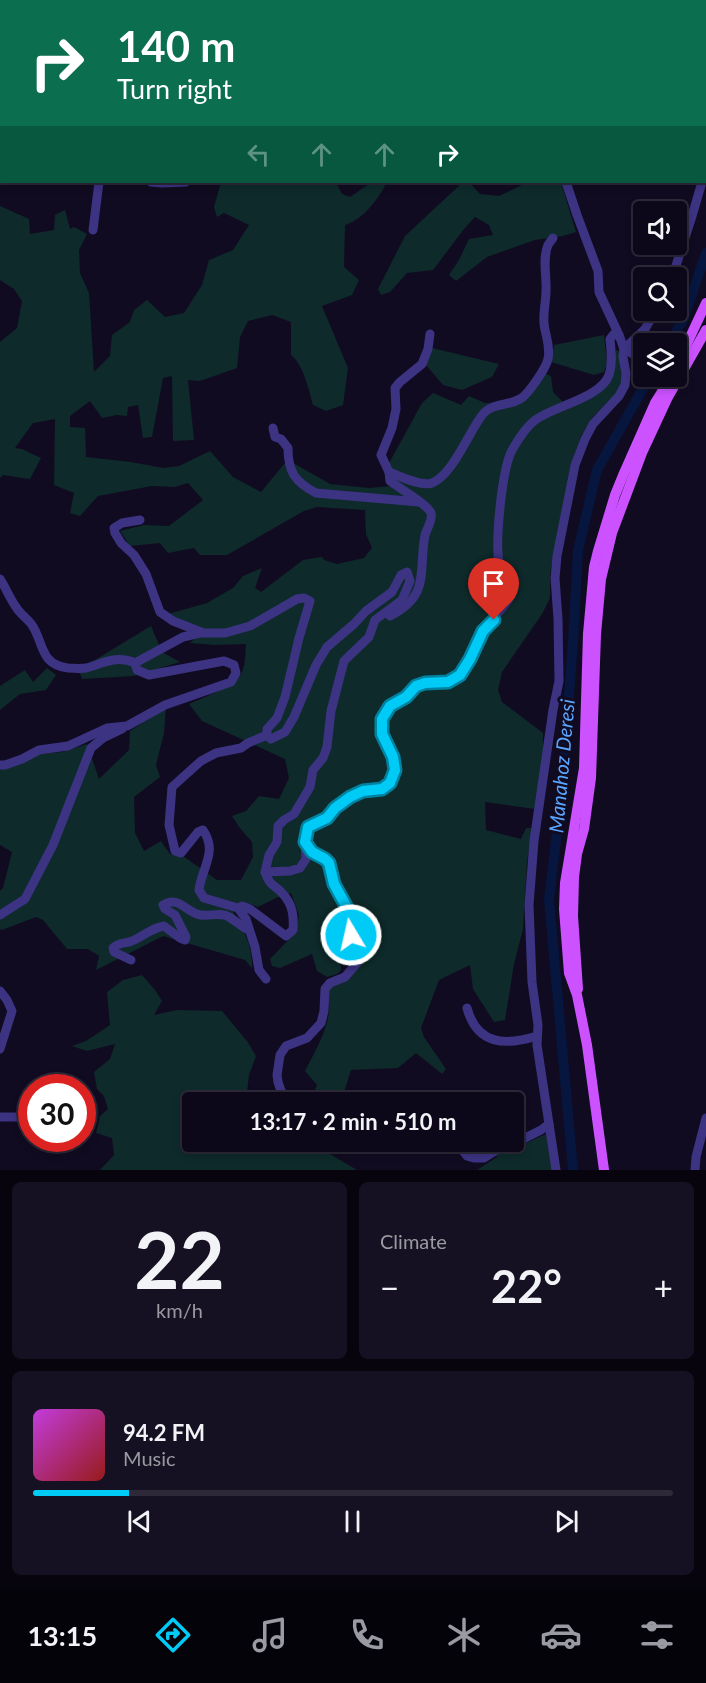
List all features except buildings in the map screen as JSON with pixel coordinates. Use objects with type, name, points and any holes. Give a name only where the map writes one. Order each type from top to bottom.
[{"type":"main road","points":[[687,344],[706,303]]},
{"type":"main road","points":[[687,360],[706,330]]},
{"type":"main road","points":[[604,1170],[578,995],[569,973],[565,926],[565,883],[584,768],[588,634],[594,567],[615,495],[656,403],[668,387]]},
{"type":"street","points":[[93,230],[99,183]]},
{"type":"street","points":[[566,183],[598,271],[600,292],[626,351],[633,354]]},
{"type":"street","points":[[676,267],[702,183]]},
{"type":"street","points":[[389,472],[407,480],[429,485],[439,480],[464,446],[483,414],[490,407],[506,405],[521,399],[536,381],[548,361],[550,346],[544,322],[545,256],[553,238]]},
{"type":"street","points":[[556,1170],[539,1062],[538,1025],[532,982],[529,905],[534,842],[559,681],[555,578],[557,556],[575,465],[585,439],[593,424],[619,396],[625,385],[626,373],[623,357],[650,321]]},
{"type":"street","points":[[372,629],[378,622],[414,599],[422,580],[426,534],[432,518],[429,509],[390,481],[389,472],[381,455],[392,428],[396,409],[395,388],[422,364],[428,349],[430,334]]},
{"type":"street","points":[[265,872],[290,871],[300,868],[306,859],[305,842],[308,827],[327,818],[335,808],[350,797],[363,791],[382,789],[390,783],[395,770],[393,757],[382,734],[382,719],[386,712],[390,706],[406,697],[416,686],[425,683],[448,682],[460,675],[483,631],[494,620],[511,594],[511,584],[499,564],[497,537],[510,454],[522,433],[534,421],[583,398],[603,385],[609,375],[612,360],[610,339],[614,334],[620,335]]},
{"type":"street","points":[[273,428],[275,437],[281,439],[288,448],[292,472],[303,486],[316,493],[419,502]]},
{"type":"street","points":[[140,520],[122,523],[114,528],[114,533],[134,555],[146,574],[160,612],[173,621],[204,633]]},
{"type":"street","points":[[135,663],[183,637],[204,633],[225,633],[250,626],[297,599],[304,598],[310,601],[298,638],[285,697],[277,718],[267,729],[267,735],[271,739],[285,732],[294,717],[316,665],[327,647],[366,611],[392,592],[401,575],[407,573],[410,581],[402,600],[375,620],[369,637],[344,661],[331,711],[327,747],[323,758],[313,770],[310,787],[294,814],[278,826],[277,842],[269,855],[265,872],[268,882],[285,895],[294,913],[293,930],[286,936],[250,909],[242,906],[238,908],[204,898],[199,890],[209,853],[210,840],[203,830],[198,832],[181,853],[175,851],[169,825],[172,787],[201,761],[216,753],[241,748],[267,735]]},
{"type":"street","points":[[0,579],[16,608],[32,626],[39,643],[54,665],[83,669],[119,659],[135,663]]},
{"type":"street","points":[[0,915],[25,898],[53,845],[91,748],[103,738],[165,705],[231,682],[236,674],[234,665],[224,661],[149,675],[137,670],[135,663]]},
{"type":"street","points":[[0,765],[22,759],[39,750],[68,746],[107,728],[127,726]]},
{"type":"street","points":[[282,1092],[277,1075],[280,1055],[286,1046],[307,1038],[321,1023],[325,988],[330,983],[345,977],[363,956],[363,950],[351,935],[351,915],[334,884],[329,863],[312,852],[305,842]]},
{"type":"street","points":[[130,960],[114,952],[113,948],[117,944],[133,940],[156,927],[164,926],[185,940],[186,937],[174,915],[163,905],[171,901],[179,903],[197,915],[222,914],[249,930]]},
{"type":"street","points":[[238,908],[246,919],[255,947],[259,970],[266,980]]},
{"type":"street","points":[[0,991],[12,1011],[0,1049]]},
{"type":"street","points":[[467,1008],[470,1019],[481,1034],[497,1041],[515,1042],[537,1036]]},
{"type":"street","points":[[0,1117],[18,1117]]},
{"type":"street","points":[[695,1170],[706,1118]]},
{"type":"street","points":[[524,1138],[549,1124]]},
{"type":"street","points":[[464,1152],[467,1156],[474,1158],[484,1158],[494,1152]]},
{"type":"green space","points":[[221,183],[336,183],[342,194],[350,197],[371,183],[386,183],[370,208],[345,225],[344,267],[359,280],[352,295],[322,306],[348,368],[343,405],[326,411],[313,405],[302,371],[291,355],[291,322],[272,315],[248,321],[240,337],[237,368],[200,381],[188,380],[194,440],[173,441],[172,376],[163,378],[152,437],[143,438],[138,405],[128,407],[127,416],[102,418],[90,401],[70,416],[70,427],[85,428],[86,457],[163,468],[179,466],[210,451],[233,477],[261,492],[284,464],[295,464],[330,484],[369,488],[391,486],[389,463],[422,403],[433,393],[461,405],[469,396],[485,403],[521,401],[544,373],[551,376],[553,392],[569,408],[611,379],[616,350],[619,351],[623,372],[620,389],[591,419],[581,436],[570,467],[550,573],[550,598],[542,614],[502,672],[498,690],[502,702],[543,733],[543,754],[535,809],[485,802],[486,830],[521,839],[526,828],[532,828],[527,863],[523,929],[514,964],[505,1020],[494,1022],[473,989],[470,965],[439,980],[421,1028],[424,1037],[446,1069],[442,1074],[416,1053],[398,1068],[351,1070],[344,1092],[314,1092],[317,1085],[305,1071],[326,1027],[330,987],[339,977],[365,958],[367,951],[356,938],[340,946],[341,970],[327,977],[317,971],[312,954],[280,968],[272,966],[270,959],[296,932],[299,915],[291,893],[258,907],[251,904],[237,904],[233,911],[249,945],[252,968],[245,960],[163,936],[96,970],[99,956],[88,949],[67,949],[43,920],[36,917],[0,929],[0,891],[3,888],[12,852],[0,845],[0,768],[38,754],[63,752],[87,744],[99,779],[129,750],[130,731],[166,707],[164,733],[156,765],[160,777],[134,797],[135,833],[144,851],[161,841],[170,854],[183,856],[217,880],[241,880],[253,857],[252,842],[232,816],[246,811],[259,796],[279,799],[289,778],[285,759],[202,721],[189,704],[236,681],[243,670],[246,644],[190,643],[204,630],[168,614],[207,603],[233,588],[243,576],[262,568],[255,588],[261,592],[303,560],[322,557],[324,560],[337,564],[364,558],[372,548],[366,534],[365,510],[317,507],[304,511],[227,555],[200,555],[194,548],[168,553],[160,543],[130,546],[120,531],[144,525],[169,526],[203,500],[188,483],[175,487],[152,486],[98,496],[80,516],[70,513],[74,493],[54,485],[55,419],[33,423],[15,448],[41,458],[30,479],[3,475],[0,478],[0,342],[17,328],[22,301],[14,289],[0,280],[0,206],[29,219],[30,234],[54,230],[55,215],[65,210],[70,229],[74,227],[87,234],[79,250],[80,273],[89,293],[94,372],[110,356],[112,335],[130,322],[134,310],[147,300],[165,317],[184,313],[202,285],[209,260],[233,250],[249,225],[224,213],[217,217],[214,207]]},
{"type":"green space","points":[[462,183],[470,183],[480,194],[499,196],[526,183],[561,183],[576,232],[535,240],[487,257],[456,281],[449,275],[469,239],[493,235],[489,225],[475,217],[433,270],[407,273],[390,292],[381,295],[378,289],[405,236]]},
{"type":"green space","points":[[604,335],[607,363],[604,372],[594,375],[551,362],[554,345]]},
{"type":"green space","points":[[432,348],[499,364],[492,377],[462,390],[443,385],[426,365]]},
{"type":"green space","points":[[151,626],[162,652],[180,662],[134,676],[82,679],[80,673],[85,666]]},
{"type":"green space","points":[[47,668],[56,675],[46,690],[20,694],[0,710],[0,686],[25,670],[33,682]]},
{"type":"green space","points":[[142,975],[162,1001],[154,1015],[177,1010],[222,1011],[247,1041],[256,1056],[249,1075],[247,1092],[182,1092],[182,1152],[327,1152],[357,1170],[100,1170],[114,1155],[112,1138],[96,1133],[100,1116],[108,1109],[104,1096],[97,1089],[94,1072],[110,1059],[115,1044],[87,1051],[72,1046],[86,1041],[110,1025],[107,992],[123,980]]},
{"type":"green space","points":[[546,1134],[552,1170],[477,1170],[497,1157],[497,1152],[524,1152],[524,1138],[526,1143]]},
{"type":"waterway","name":"Manahoz Deresi","points":[[675,333],[684,318],[706,253]]},
{"type":"waterway","name":"Manahoz Deresi","points":[[573,1170],[549,899],[561,799],[578,550],[597,470],[644,387]]},
{"type":"route","points":[[351,935],[351,915],[334,884],[329,863],[312,852],[305,842],[308,827],[327,818],[335,808],[350,797],[363,791],[382,789],[390,783],[395,770],[393,757],[382,734],[382,719],[390,706],[406,697],[416,686],[425,683],[448,682],[460,675],[483,631],[494,620]]}]
